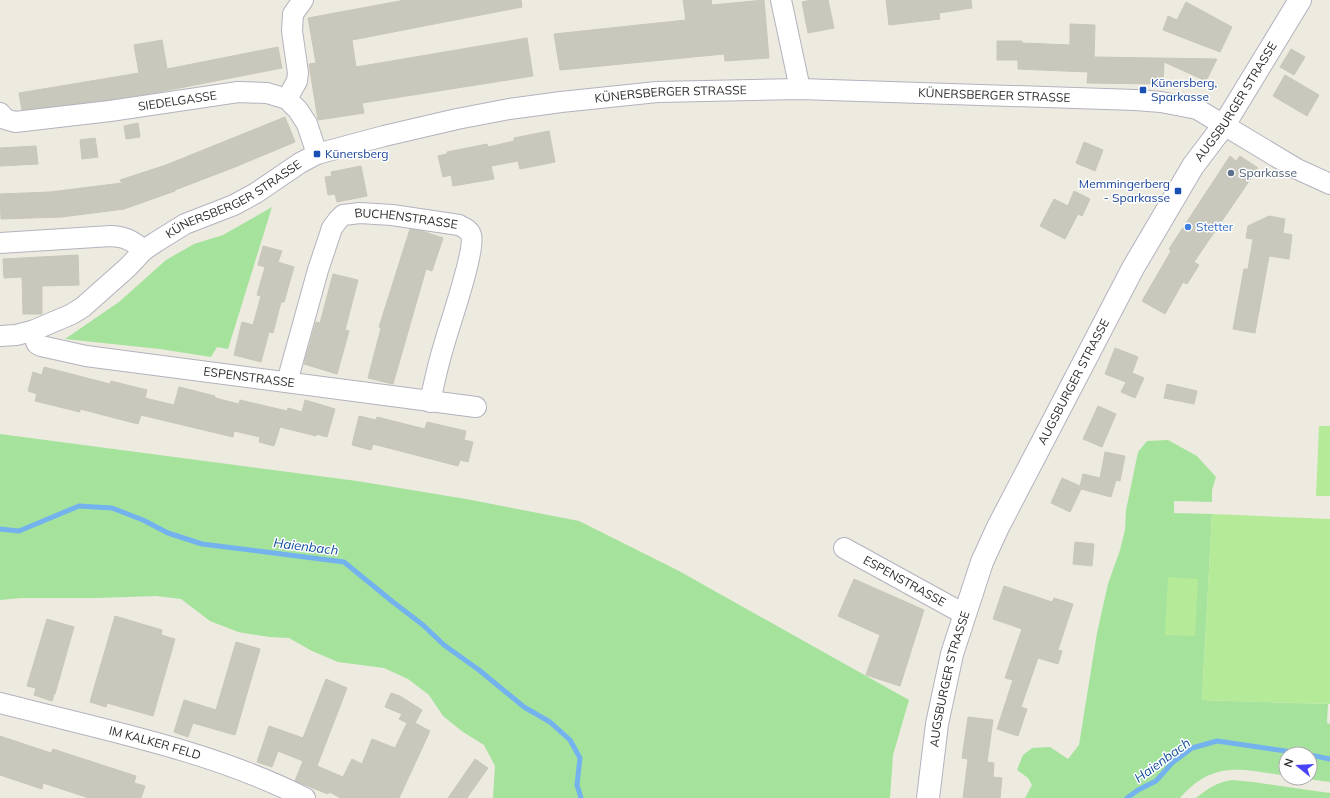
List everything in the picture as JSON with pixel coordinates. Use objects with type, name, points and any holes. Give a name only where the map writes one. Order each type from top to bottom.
[{"type":"street","points":[[303,0],[293,14],[292,31],[298,73],[297,81],[287,99],[298,110],[307,124],[317,154]]},
{"type":"street","points":[[781,0],[800,89]]},
{"type":"street","name":"AUGSBURGER STRASSE","points":[[928,798],[937,724],[952,654],[982,562],[998,527],[1133,268],[1193,166],[1224,125],[1300,0]]},
{"type":"street","name":"KÜNERSBERGER STRASSE","points":[[0,336],[16,335],[32,331],[72,314],[83,307],[144,250],[156,242],[185,224],[234,205],[256,193],[300,163],[317,154],[384,136],[457,119],[509,109],[553,103],[657,92],[800,89],[1142,100],[1197,109],[1297,170],[1330,184]]},
{"type":"street","name":"SIEDELGASSE","points":[[2,116],[15,122],[110,111],[238,92],[267,93],[287,99]]},
{"type":"street","name":"BUCHENSTRASSE","points":[[287,382],[318,270],[332,228],[343,215],[351,213],[392,215],[460,226],[467,229],[471,235],[472,242],[468,264],[443,346],[430,402]]},
{"type":"street","points":[[0,243],[111,236],[123,237],[133,241],[144,250]]},
{"type":"street","name":"ESPENSTRASSE","points":[[32,331],[37,344],[47,348],[86,356],[476,407]]},
{"type":"street","name":"ESPENSTRASSE","points":[[844,548],[964,614]]},
{"type":"street","name":"IM KALKER FELD","points":[[0,703],[155,742],[276,784],[305,798]]},
{"type":"green space","points":[[272,207],[228,349],[217,347],[211,357],[160,349],[65,339],[119,302],[166,260],[194,244],[223,235]]},
{"type":"green space","points":[[1319,426],[1330,426],[1330,496],[1316,496]]},
{"type":"green space","points":[[0,434],[357,481],[466,499],[579,521],[679,571],[909,700],[893,755],[890,798],[493,798],[495,766],[484,745],[463,732],[443,716],[429,695],[408,679],[384,668],[338,662],[312,651],[289,638],[269,637],[238,632],[210,621],[181,599],[156,596],[22,598],[0,600]]},
{"type":"green space","points":[[1168,440],[1197,456],[1216,477],[1212,490],[1212,502],[1174,501],[1174,513],[1212,514],[1202,700],[1328,704],[1327,723],[1330,724],[1330,782],[1318,780],[1318,746],[1278,746],[1278,775],[1242,770],[1216,772],[1192,786],[1180,798],[1025,798],[1032,785],[1028,778],[1017,770],[1023,755],[1032,748],[1050,747],[1068,759],[1079,745],[1097,633],[1108,584],[1120,550],[1125,530],[1126,510],[1138,452],[1147,441]]},
{"type":"green space","points":[[1212,514],[1330,519],[1330,704],[1202,700]]},
{"type":"green space","points":[[1168,577],[1198,579],[1195,636],[1165,635]]},
{"type":"green space","points":[[1232,780],[1253,782],[1330,793],[1330,798],[1196,798],[1212,786]]},
{"type":"building","points":[[405,0],[521,0],[522,7],[352,40],[356,67],[527,38],[533,76],[362,103],[364,113],[318,120],[309,64],[316,63],[308,18]]},
{"type":"building","points":[[683,0],[711,0],[712,5],[764,0],[769,58],[725,61],[724,54],[560,70],[554,34],[686,20]]},
{"type":"building","points":[[811,0],[828,0],[834,28],[808,33],[802,2]]},
{"type":"building","points":[[886,0],[971,0],[972,8],[939,13],[940,19],[889,25]]},
{"type":"building","points":[[1186,2],[1232,27],[1220,52],[1163,30],[1168,16],[1177,20]]},
{"type":"building","points":[[1070,24],[1095,25],[1094,57],[1217,59],[1206,81],[1164,62],[1163,84],[1087,83],[1088,72],[1018,69],[1018,60],[997,60],[997,41],[1022,41],[1022,43],[1070,45]]},
{"type":"building","points":[[162,40],[167,69],[278,47],[282,68],[159,92],[108,100],[22,110],[19,93],[139,73],[134,45]]},
{"type":"building","points":[[1291,49],[1305,57],[1294,75],[1280,67]]},
{"type":"building","points":[[1285,75],[1319,95],[1307,116],[1273,96]]},
{"type":"building","points":[[285,117],[295,142],[175,191],[124,209],[62,217],[1,219],[0,194],[50,192],[122,183],[120,180],[166,165]]},
{"type":"building","points":[[138,123],[140,137],[126,139],[124,126]]},
{"type":"building","points":[[549,131],[555,162],[520,169],[518,161],[491,166],[494,179],[453,186],[451,175],[443,177],[438,156],[447,154],[447,152],[487,144],[488,147],[514,141],[514,138]]},
{"type":"building","points":[[95,138],[98,157],[82,159],[80,140]]},
{"type":"building","points":[[1084,142],[1103,150],[1095,171],[1076,163]]},
{"type":"building","points":[[36,146],[38,164],[0,166],[0,148]]},
{"type":"building","points":[[1230,156],[1236,161],[1240,156],[1258,168],[1194,262],[1199,265],[1187,284],[1183,282],[1165,314],[1142,301],[1171,251],[1169,249]]},
{"type":"building","points":[[361,166],[367,196],[337,202],[335,194],[328,195],[325,177],[332,176],[331,172]]},
{"type":"building","points":[[1074,191],[1090,199],[1082,216],[1078,214],[1065,239],[1040,226],[1054,199],[1068,206]]},
{"type":"building","points":[[1269,216],[1285,219],[1283,233],[1292,235],[1289,259],[1269,256],[1255,333],[1233,329],[1244,269],[1248,269],[1253,239],[1246,238],[1248,226]]},
{"type":"building","points":[[410,229],[422,231],[443,238],[432,271],[426,269],[393,384],[368,378],[381,328],[379,327]]},
{"type":"building","points":[[263,246],[282,251],[278,262],[294,267],[284,302],[281,302],[273,333],[269,332],[261,362],[234,355],[242,322],[253,325],[261,296],[257,295],[265,267],[258,265]]},
{"type":"building","points":[[78,255],[79,285],[42,286],[42,314],[23,314],[22,277],[4,278],[3,259]]},
{"type":"building","points":[[333,274],[358,280],[345,330],[349,331],[337,374],[304,364],[316,322],[320,323]]},
{"type":"building","points":[[1115,348],[1138,357],[1132,373],[1144,378],[1135,398],[1121,392],[1126,382],[1105,374]]},
{"type":"building","points":[[44,367],[110,384],[111,381],[147,390],[145,398],[174,405],[179,387],[239,404],[240,400],[287,411],[288,408],[302,412],[305,400],[335,409],[327,437],[316,434],[316,436],[280,427],[274,446],[259,442],[260,437],[234,431],[233,437],[141,415],[138,424],[80,409],[80,412],[35,401],[37,394],[28,391],[33,372],[42,375]]},
{"type":"building","points":[[1167,384],[1197,391],[1194,404],[1164,398]]},
{"type":"building","points":[[1098,406],[1116,414],[1102,447],[1083,439]]},
{"type":"building","points":[[359,416],[376,420],[377,417],[425,429],[427,422],[466,431],[464,440],[473,442],[468,462],[460,460],[458,466],[373,444],[371,450],[352,445]]},
{"type":"building","points":[[1105,452],[1125,456],[1120,481],[1116,480],[1111,497],[1081,489],[1070,512],[1051,503],[1062,478],[1080,486],[1083,474],[1100,478]]},
{"type":"building","points":[[1075,542],[1094,544],[1092,566],[1073,564]]},
{"type":"building","points":[[854,579],[924,610],[900,686],[866,675],[880,635],[838,616]]},
{"type":"building","points":[[1004,586],[1052,602],[1054,598],[1073,604],[1058,650],[1062,651],[1058,664],[1038,658],[1021,707],[1027,709],[1018,736],[997,729],[1013,680],[1005,678],[1022,629],[993,619]]},
{"type":"building","points":[[115,616],[162,630],[161,635],[175,639],[153,716],[107,703],[106,707],[90,702]]},
{"type":"building","points":[[47,619],[74,627],[52,701],[34,695],[36,688],[27,686]]},
{"type":"building","points":[[236,642],[260,649],[235,735],[193,723],[188,737],[174,732],[184,700],[216,710]]},
{"type":"building","points":[[326,679],[347,688],[317,766],[343,777],[352,759],[362,764],[372,739],[395,748],[407,723],[399,719],[402,714],[385,707],[391,693],[400,696],[422,710],[415,723],[430,731],[399,798],[341,798],[329,792],[328,794],[295,781],[303,761],[278,751],[272,767],[257,762],[269,726],[303,738]]},
{"type":"building","points":[[968,717],[993,720],[987,762],[994,763],[993,777],[1002,778],[1000,798],[963,798],[968,759],[962,758]]},
{"type":"building","points":[[0,736],[51,753],[53,749],[136,776],[134,783],[145,786],[141,798],[89,798],[43,783],[42,789],[0,775]]},
{"type":"building","points":[[475,759],[488,768],[467,798],[448,798]]},
{"type":"waterway","name":"Haienbach","points":[[0,529],[19,531],[79,506],[112,508],[143,520],[168,533],[202,544],[344,562],[423,625],[444,645],[479,670],[524,707],[550,722],[570,740],[580,758],[577,785],[581,798]]},
{"type":"waterway","name":"Haienbach","points":[[1127,798],[1138,790],[1156,781],[1172,763],[1192,748],[1217,741],[1278,750]]},
{"type":"waterway","name":"Haienbach","points":[[1318,757],[1330,759]]},
{"type":"place","name":"Künersberg, Sparkasse","points":[[1143,90]]},
{"type":"place","name":"Künersberg","points":[[317,154]]},
{"type":"place","name":"Sparkasse","points":[[1231,173]]},
{"type":"place","name":"Memmingerberg - Sparkasse","points":[[1178,191]]},
{"type":"place","name":"Stetter","points":[[1188,227]]}]
